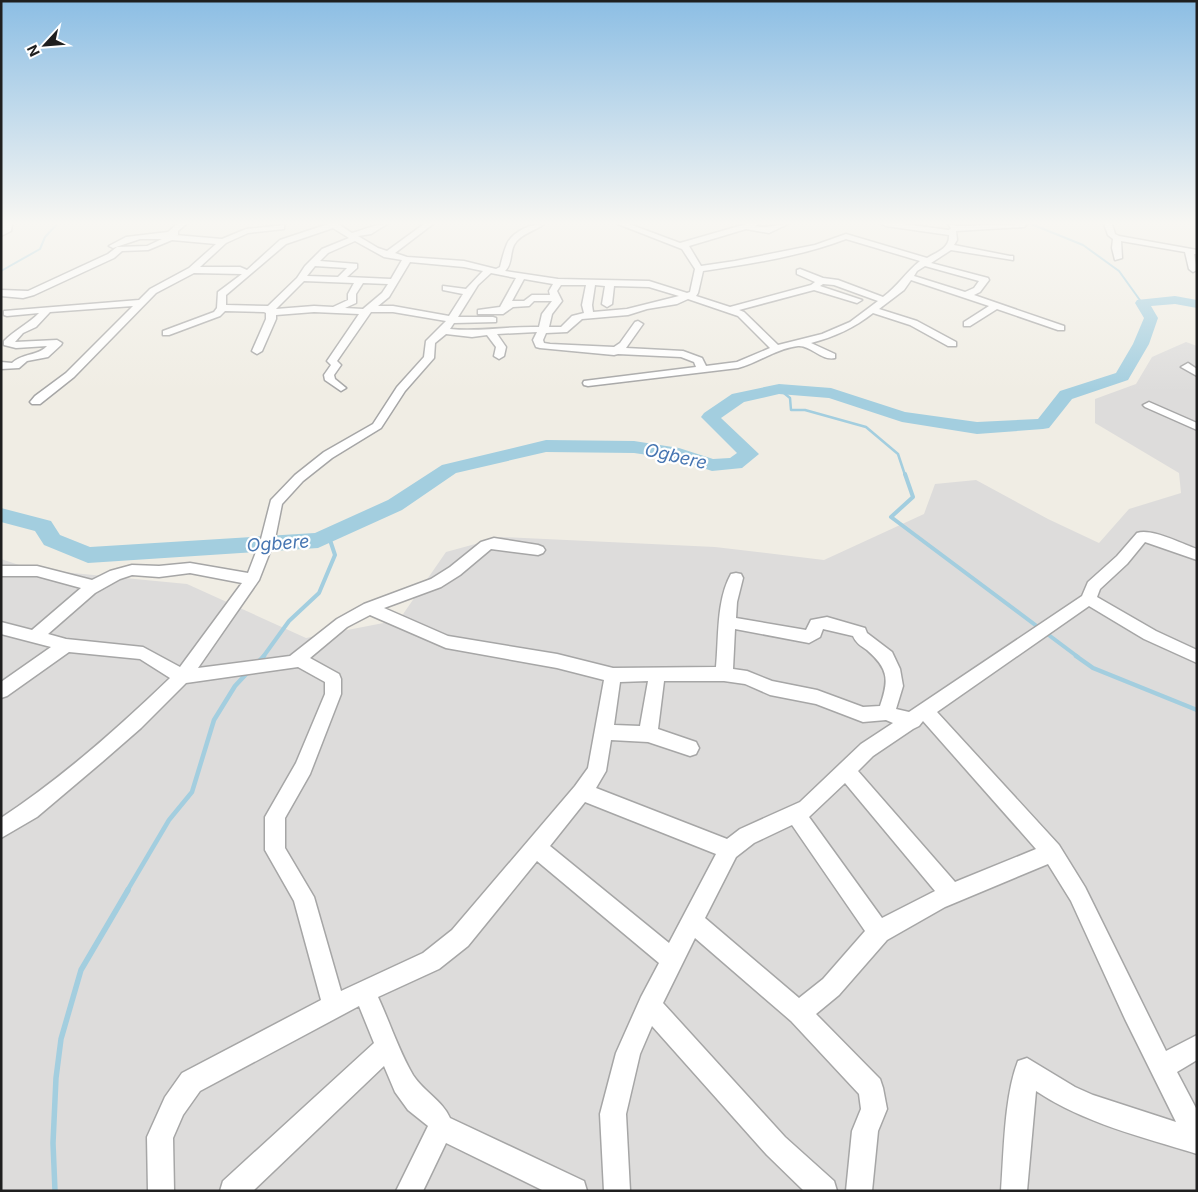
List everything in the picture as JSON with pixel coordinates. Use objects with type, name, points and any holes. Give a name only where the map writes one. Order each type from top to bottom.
[{"type":"street","points":[[4,315],[21,298],[61,280]]},
{"type":"street","points":[[36,402],[70,376],[108,334],[159,287],[173,280]]},
{"type":"street","points":[[166,333],[217,314],[222,308],[221,294],[239,280]]},
{"type":"street","points":[[257,350],[269,310],[299,280]]},
{"type":"street","points":[[322,280],[393,282],[386,295],[372,306],[332,361],[336,365],[329,375],[330,380],[340,388]]},
{"type":"street","points":[[1,829],[30,810],[103,750],[135,723],[182,678],[253,578],[266,544],[276,503],[299,478],[328,455],[377,426],[401,389],[429,358],[430,343],[443,331],[452,314],[477,280]]},
{"type":"street","points":[[513,325],[501,317],[513,293],[515,284],[519,280]]},
{"type":"street","points":[[540,280],[591,284],[649,284],[741,314],[776,349]]},
{"type":"street","points":[[335,310],[354,301],[392,309],[452,314],[541,331],[564,330],[575,318],[628,312],[645,306],[674,302],[694,293],[697,280]]},
{"type":"street","points":[[811,280],[872,308],[915,322],[952,344]]},
{"type":"street","points":[[588,382],[738,365],[776,349],[840,331],[853,324],[901,288],[906,280]]},
{"type":"street","points":[[916,280],[1061,328]]},
{"type":"street","points":[[966,295],[977,290],[984,280]]},
{"type":"street","points":[[354,301],[352,294],[360,282]]},
{"type":"street","points":[[558,282],[553,291],[557,301],[547,314],[546,322],[538,340],[540,345],[614,352],[683,354],[698,360],[702,370]]},
{"type":"street","points":[[730,310],[817,284],[836,282],[883,300]]},
{"type":"street","points":[[589,316],[587,305],[591,284]]},
{"type":"street","points":[[607,304],[610,284]]},
{"type":"street","points":[[446,288],[468,292]]},
{"type":"street","points":[[1,293],[21,298],[28,303],[52,303],[48,310],[33,325],[20,330],[8,344],[16,346],[57,344],[44,355],[24,358],[15,366],[5,367],[1,365],[4,355],[1,348]]},
{"type":"street","points":[[481,312],[493,312],[511,304],[526,304],[532,298],[556,298]]},
{"type":"street","points":[[4,315],[143,302]]},
{"type":"street","points":[[222,308],[335,310],[372,306],[433,306]]},
{"type":"street","points":[[967,324],[996,306]]},
{"type":"street","points":[[614,352],[624,345],[638,324]]},
{"type":"street","points":[[443,331],[460,334],[494,331],[513,325]]},
{"type":"street","points":[[494,331],[492,336],[501,347],[499,356]]},
{"type":"street","points":[[799,343],[807,344],[831,356]]},
{"type":"street","points":[[1188,366],[1186,367],[1197,373]]},
{"type":"street","points":[[1149,405],[1197,427]]},
{"type":"street","points":[[617,1191],[613,1114],[628,1053],[649,1005],[729,850],[747,836],[807,808],[867,750],[1089,599],[1094,586],[1122,560],[1142,536],[1165,542],[1197,555]]},
{"type":"street","points":[[1,628],[66,645],[143,653],[182,678],[226,670],[266,667],[294,662],[342,623],[369,608],[436,583],[455,571],[486,545],[494,543],[538,550]]},
{"type":"street","points":[[34,637],[77,598],[108,577],[135,570],[158,572],[190,568],[201,569],[204,572],[215,571],[232,578],[253,578]]},
{"type":"street","points":[[1,571],[16,569],[60,575],[94,587]]},
{"type":"street","points":[[724,674],[729,602],[736,578]]},
{"type":"street","points":[[1089,599],[1150,635],[1197,657]]},
{"type":"street","points":[[369,608],[446,642],[557,661],[613,675],[724,674],[747,678],[770,688],[817,697],[863,715],[886,713],[919,716],[1052,852],[1078,894],[1161,1067],[1197,1137]]},
{"type":"street","points":[[727,624],[743,624],[809,637],[814,633],[816,624],[827,623],[859,632],[861,637],[886,657],[892,668],[895,686],[886,713]]},
{"type":"street","points":[[1,691],[66,645]]},
{"type":"street","points":[[298,659],[333,679],[333,694],[303,768],[275,817],[275,850],[303,897],[334,1006]]},
{"type":"street","points":[[648,734],[657,674]]},
{"type":"street","points":[[161,1191],[160,1137],[174,1106],[191,1082],[334,1006],[431,961],[460,938],[582,792],[597,771],[613,675]]},
{"type":"street","points":[[604,732],[648,734],[690,748]]},
{"type":"street","points":[[846,770],[952,895]]},
{"type":"street","points":[[582,792],[729,850]]},
{"type":"street","points":[[796,814],[879,932]]},
{"type":"street","points":[[536,847],[673,960]]},
{"type":"street","points":[[800,1013],[831,987],[879,932],[938,900],[1052,852]]},
{"type":"street","points":[[692,921],[800,1013],[871,1088],[874,1109],[865,1131],[859,1191]]},
{"type":"street","points":[[364,992],[404,1083],[417,1101],[437,1117],[441,1127],[574,1191]]},
{"type":"street","points":[[649,1005],[776,1146],[824,1191]]},
{"type":"street","points":[[233,1191],[388,1046]]},
{"type":"street","points":[[1161,1067],[1197,1047]]},
{"type":"street","points":[[1014,1191],[1021,1105],[1027,1070],[1042,1083],[1084,1106],[1197,1141]]},
{"type":"street","points":[[409,1191],[441,1127]]},
{"type":"shaded area","points":[[1186,342],[1197,346],[1197,1191],[1,1191],[1,559],[31,569],[187,584],[306,638],[399,620],[446,552],[501,537],[715,547],[824,560],[924,514],[935,484],[976,480],[1048,519],[1099,543],[1129,509],[1181,493],[1179,473],[1095,423],[1095,399],[1136,384],[1152,357]]},
{"type":"waterway","points":[[1125,280],[1142,303]]},
{"type":"waterway","name":"Ogbere","points":[[1,515],[43,526],[52,540],[88,555],[318,540],[395,505],[449,469],[546,446],[634,447],[679,454],[712,465],[735,464],[749,454],[710,417],[738,398],[779,389],[831,393],[902,417],[977,428],[1043,424],[1066,395],[1122,376],[1141,344],[1151,318],[1142,303],[1175,300],[1197,304]]},
{"type":"waterway","points":[[779,389],[790,398],[791,410],[805,410],[866,427],[898,454],[905,475]]},
{"type":"waterway","points":[[905,474],[913,497],[891,517],[1078,657]]},
{"type":"waterway","points":[[263,657],[289,621],[319,593],[335,555],[330,540],[318,540]]},
{"type":"waterway","points":[[1076,656],[1093,668],[1197,710]]},
{"type":"waterway","points":[[258,662],[263,657]]},
{"type":"waterway","points":[[127,891],[169,820],[192,792],[214,720],[235,686],[249,671]]},
{"type":"waterway","points":[[55,1191],[53,1143],[56,1078],[61,1039],[81,970],[128,890]]}]
